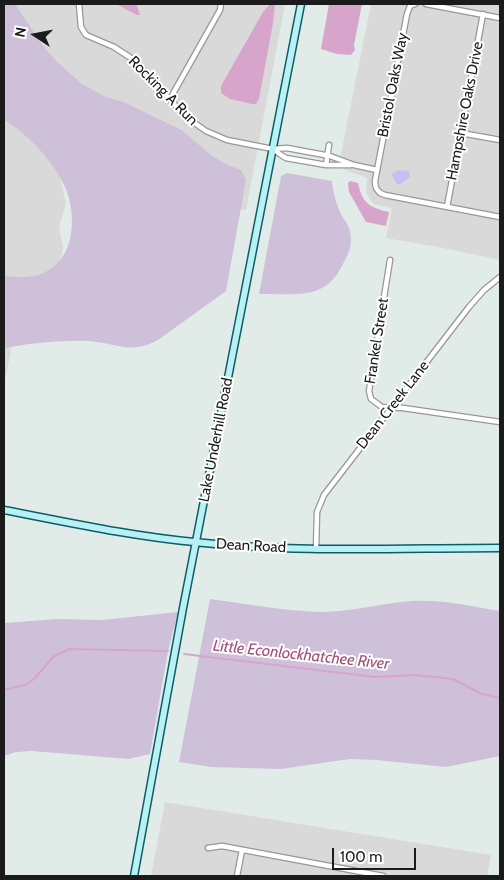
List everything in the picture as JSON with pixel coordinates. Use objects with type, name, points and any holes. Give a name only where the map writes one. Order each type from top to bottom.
[{"type":"street","name":"Rocking A Run","points":[[79,4],[81,27],[86,35],[114,46],[129,56],[144,69],[186,117],[209,133],[227,140],[273,149],[287,148],[328,155],[354,165],[377,170]]},
{"type":"street","points":[[170,98],[220,10],[221,4]]},
{"type":"street","name":"Lake Underhill Road","points":[[134,876],[196,542],[300,4]]},
{"type":"street","name":"Bristol Oaks Way","points":[[415,4],[409,8],[407,14],[375,186],[381,194],[500,217]]},
{"type":"street","points":[[426,4],[500,18]]},
{"type":"street","name":"Hampshire Oaks Drive","points":[[446,207],[483,14]]},
{"type":"street","points":[[461,133],[500,140]]},
{"type":"street","points":[[326,165],[329,145]]},
{"type":"street","name":"Rocking A Run","points":[[273,149],[284,157],[326,165],[354,165]]},
{"type":"street","name":"Frankel Street","points":[[390,260],[369,392],[371,399],[378,406],[391,408]]},
{"type":"street","name":"Dean Creek Lane","points":[[316,549],[317,512],[321,500],[476,299],[500,277]]},
{"type":"street","points":[[391,408],[403,408],[500,422]]},
{"type":"street","name":"Dean Road","points":[[4,510],[119,532],[196,542],[316,549],[500,548]]},
{"type":"street","points":[[208,848],[221,846],[382,876]]},
{"type":"street","points":[[237,876],[242,850]]},
{"type":"shaded area","points":[[4,4],[285,4],[246,210],[60,176],[66,204],[59,226],[63,247],[60,263],[51,274],[25,283],[4,385]]},
{"type":"shaded area","points":[[4,4],[15,4],[43,46],[57,62],[82,84],[106,97],[124,102],[183,131],[212,156],[241,170],[246,180],[226,291],[158,340],[139,347],[124,347],[89,341],[67,341],[4,348],[4,276],[30,277],[50,269],[60,261],[66,250],[72,225],[69,199],[60,177],[31,140],[4,120]]},
{"type":"shaded area","points":[[116,4],[136,4],[140,15],[137,15]]},
{"type":"shaded area","points":[[270,4],[275,4],[273,23],[259,99],[256,104],[252,104],[230,99],[221,93],[221,86],[263,12]]},
{"type":"shaded area","points":[[329,4],[362,4],[354,45],[355,50],[351,55],[337,54],[321,49]]},
{"type":"shaded area","points":[[371,4],[500,4],[500,260],[386,238],[392,208],[373,204],[366,192],[367,178],[340,168],[341,154]]},
{"type":"shaded area","points":[[399,170],[409,171],[410,177],[401,184],[397,184],[391,174]]},
{"type":"shaded area","points":[[287,173],[332,181],[338,206],[348,225],[351,236],[350,249],[336,276],[327,285],[318,290],[297,294],[259,294],[281,176]]},
{"type":"shaded area","points":[[350,181],[358,183],[362,195],[368,204],[389,212],[386,226],[366,222],[349,192],[348,183]]},
{"type":"shaded area","points":[[210,599],[279,609],[321,612],[423,601],[456,603],[500,611],[500,756],[446,767],[350,759],[281,769],[211,767],[179,762]]},
{"type":"shaded area","points":[[178,612],[168,651],[150,754],[129,759],[32,751],[16,752],[4,756],[4,623],[57,619],[102,620]]},
{"type":"shaded area","points":[[165,802],[491,855],[487,876],[151,876]]},
{"type":"waterway","name":"Little Econlockhatchee River","points":[[4,690],[25,685],[34,679],[53,657],[69,649],[168,651]]},
{"type":"waterway","name":"Little Econlockhatchee River","points":[[184,654],[375,677],[415,675],[453,679],[482,694],[500,698]]}]
